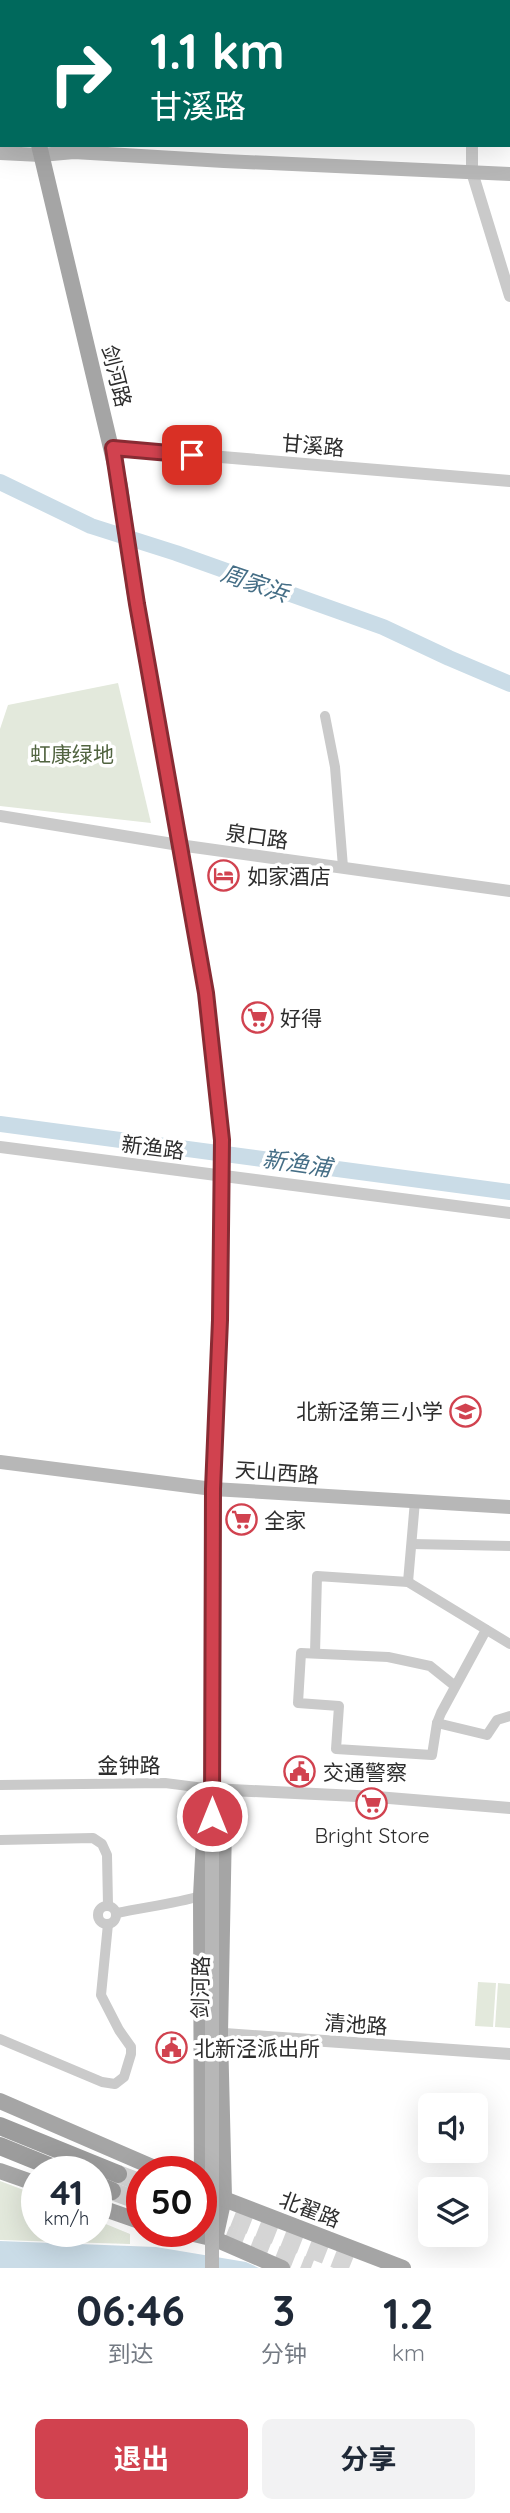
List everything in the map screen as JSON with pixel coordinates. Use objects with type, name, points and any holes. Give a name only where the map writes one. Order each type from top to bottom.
[{"type":"highway","points":[[0,2126],[57,2156]]},
{"type":"highway","points":[[0,2146],[26,2156]]},
{"type":"highway","points":[[0,2153],[21,2157]]},
{"type":"main road","points":[[0,153],[40,150],[224,162],[510,174]]},
{"type":"main road","name":"剑河路","points":[[40,150],[120,486],[134,589],[206,993],[222,1140],[213,1489],[212,1789],[205,1820],[201,1896],[202,2156]]},
{"type":"main road","name":"天山西路","points":[[0,1462],[213,1489],[510,1507]]},
{"type":"main road","points":[[212,1789],[212,2268]]},
{"type":"main road","name":"剑河路","points":[[212,1789],[224,1826],[220,2034],[224,2199],[217,2230]]},
{"type":"main road","points":[[0,2101],[127,2156]]},
{"type":"main road","points":[[0,2171],[21,2178]]},
{"type":"main road","name":"北翟路","points":[[217,2197],[403,2268]]},
{"type":"main road","points":[[217,2240],[282,2268]]},
{"type":"street","points":[[472,147],[472,172],[510,296]]},
{"type":"street","name":"甘溪路","points":[[113,448],[510,481]]},
{"type":"street","points":[[325,716],[330,753],[335,767],[343,867]]},
{"type":"street","name":"泉口路","points":[[0,816],[179,845],[510,891]]},
{"type":"street","name":"新渔路","points":[[0,1147],[510,1213]]},
{"type":"street","points":[[408,1582],[415,1501]]},
{"type":"street","points":[[412,1544],[510,1546]]},
{"type":"street","points":[[315,1653],[317,1576],[408,1582],[510,1644]]},
{"type":"street","points":[[455,1686],[430,1666],[388,1657],[301,1653],[298,1703],[339,1706],[336,1749],[432,1755],[437,1723],[486,1630]]},
{"type":"street","points":[[437,1723],[487,1735],[497,1720],[510,1716]]},
{"type":"street","name":"金钟路","points":[[0,1785],[164,1783],[212,1789],[377,1797],[510,1808]]},
{"type":"street","points":[[0,1840],[93,1838],[102,1844],[107,1854],[107,1905]]},
{"type":"street","points":[[117,1913],[178,1903],[201,1896]]},
{"type":"street","points":[[107,1905],[117,1913]]},
{"type":"street","points":[[107,1905],[100,1909],[100,1921],[108,1924],[115,1921],[117,1913]]},
{"type":"street","points":[[0,2039],[102,2082],[114,2084],[124,2077],[131,2047],[119,2030],[102,1995],[108,1924]]},
{"type":"street","name":"清池路","points":[[200,2032],[510,2054]]},
{"type":"green space","name":"虹康绿地","points":[[118,683],[151,823],[0,806],[0,729],[8,705]]},
{"type":"green space","points":[[478,1982],[496,1983],[493,2027],[475,2026]]},
{"type":"green space","points":[[498,1983],[510,1984],[510,2028],[495,2027]]},
{"type":"green space","points":[[0,2181],[21,2189],[21,2241],[0,2240]]},
{"type":"green space","points":[[112,2227],[126,2232],[126,2244],[112,2243]]},
{"type":"water","points":[[0,2241],[21,2242],[21,2247],[156,2247],[246,2262],[259,2268],[0,2268]]},
{"type":"waterway","name":"周家浜","points":[[0,482],[91,526],[176,553],[383,627],[510,684]]},
{"type":"waterway","name":"新渔浦","points":[[0,1124],[510,1192]]},
{"type":"tunnel","points":[[118,2174],[126,2177]]},
{"type":"tunnel","points":[[112,2191],[126,2196]]},
{"type":"tunnel","points":[[217,2213],[358,2268]]},
{"type":"tunnel","points":[[217,2231],[311,2268]]},
{"type":"place","name":"如家酒店","points":[[224,876]]},
{"type":"place","name":"好得","points":[[257,1018]]},
{"type":"place","name":"北新泾第三小学","points":[[466,1411]]},
{"type":"place","name":"全家","points":[[241,1520]]},
{"type":"place","name":"交通警察","points":[[300,1772]]},
{"type":"place","name":"Bright Store","points":[[372,1803]]},
{"type":"place","name":"北新泾派出所","points":[[171,2048]]},
{"type":"route","points":[[192,455],[113,448],[137,604],[206,993],[222,1140],[220,1320],[213,1489],[212,1816]]}]
